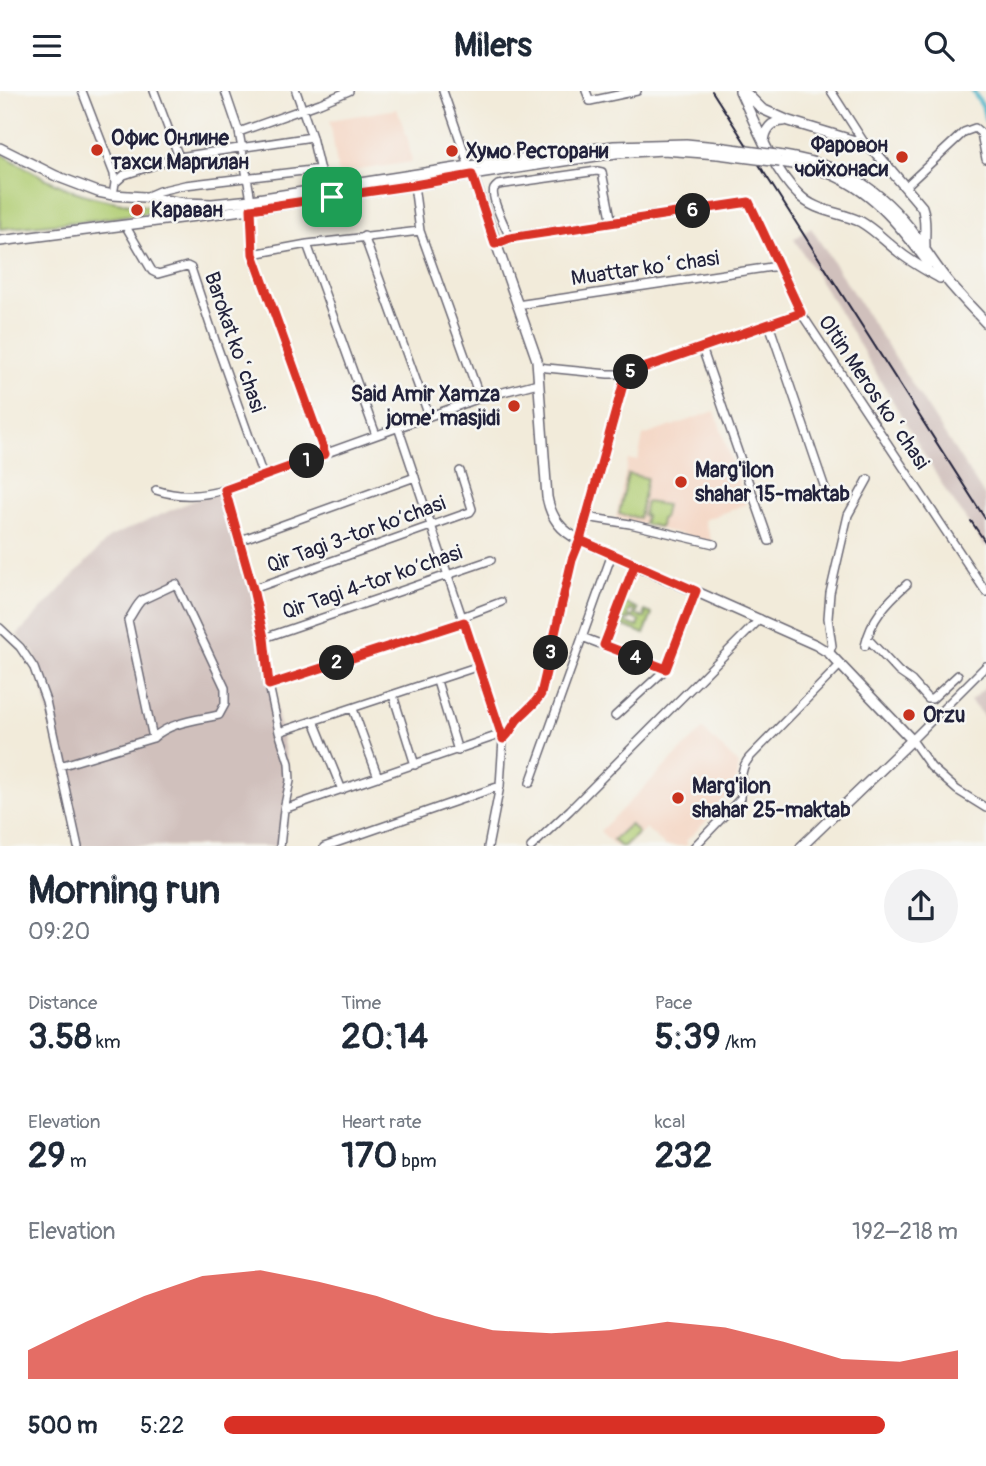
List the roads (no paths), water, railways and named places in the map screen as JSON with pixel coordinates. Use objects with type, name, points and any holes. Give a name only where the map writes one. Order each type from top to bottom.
[{"type":"main road","points":[[742,91],[762,109],[789,121],[865,144],[877,154],[922,207],[925,249]]},
{"type":"main road","points":[[742,91],[764,142],[795,192],[817,208],[862,223],[899,253],[940,278]]},
{"type":"main road","points":[[764,142],[771,125],[789,121]]},
{"type":"main road","points":[[0,148],[56,176],[98,192],[212,204],[251,204],[324,188],[470,170],[614,146],[686,144],[718,151],[817,162],[852,177],[882,198],[908,225],[945,278],[986,323]]},
{"type":"main road","points":[[778,158],[823,171],[875,201],[986,331]]},
{"type":"main road","points":[[0,241],[125,225],[251,204],[414,185],[470,170]]},
{"type":"main road","points":[[470,170],[537,360],[548,503],[562,528],[580,540],[816,645],[829,653],[912,740],[806,845]]},
{"type":"main road","points":[[908,225],[916,227],[921,224],[924,214]]},
{"type":"main road","points":[[899,253],[909,250],[910,239]]},
{"type":"street","points":[[82,91],[114,174],[113,195]]},
{"type":"street","points":[[153,91],[179,157]]},
{"type":"street","points":[[225,91],[239,132],[247,177],[253,254],[325,454]]},
{"type":"street","points":[[296,91],[312,137],[324,188]]},
{"type":"street","points":[[239,132],[349,91]]},
{"type":"street","points":[[443,91],[470,170]]},
{"type":"street","points":[[586,91],[590,101],[637,91]]},
{"type":"street","points":[[831,91],[865,144]]},
{"type":"street","points":[[837,136],[848,131],[850,121]]},
{"type":"street","points":[[905,187],[971,128],[981,132],[986,159]]},
{"type":"street","points":[[115,183],[124,175],[179,157],[312,137]]},
{"type":"street","points":[[144,197],[185,185],[320,169]]},
{"type":"street","points":[[495,244],[510,238],[612,223],[602,172],[495,187],[495,200],[510,238]]},
{"type":"street","points":[[414,185],[420,230],[480,398]]},
{"type":"street","name":"Oltin Meros koʻchasi","points":[[612,223],[749,202],[801,313],[986,592]]},
{"type":"street","name":"Barokat koʻchasi","points":[[125,225],[152,271],[158,274],[187,266],[191,268],[263,476]]},
{"type":"street","points":[[253,254],[307,244],[420,230]]},
{"type":"street","points":[[364,236],[429,416]]},
{"type":"street","points":[[307,244],[376,435]]},
{"type":"street","name":"Muattar koʻchasi","points":[[517,305],[778,266]]},
{"type":"street","points":[[537,367],[626,374],[801,313]]},
{"type":"street","points":[[769,324],[827,494]]},
{"type":"street","points":[[702,348],[769,541]]},
{"type":"street","points":[[285,809],[502,737],[510,733],[514,723],[536,702],[541,694],[572,560],[580,540],[626,374]]},
{"type":"street","points":[[156,490],[171,495],[202,495],[225,490],[480,398],[538,383]]},
{"type":"street","points":[[398,427],[502,737],[500,786],[487,846]]},
{"type":"street","name":"Qir Tagi 3-tor koʼchasi","points":[[253,589],[471,512],[460,471]]},
{"type":"street","points":[[238,541],[415,477]]},
{"type":"street","points":[[829,653],[832,646],[828,618],[833,580],[848,515],[868,479]]},
{"type":"street","points":[[225,490],[253,589],[264,638],[269,685],[291,773],[280,846]]},
{"type":"street","points":[[586,517],[630,524],[714,544]]},
{"type":"street","points":[[530,783],[612,554]]},
{"type":"street","name":"Qir Tagi 4-tor koʼchasi","points":[[264,638],[491,560]]},
{"type":"street","points":[[604,645],[635,564]]},
{"type":"street","points":[[60,766],[153,738],[160,731],[177,724],[219,715],[225,704],[225,688],[176,584],[138,603],[128,621],[153,738]]},
{"type":"street","points":[[907,585],[886,603],[868,631],[866,642],[899,673],[912,681],[928,699],[932,699],[958,675]]},
{"type":"street","points":[[615,716],[666,669],[696,591]]},
{"type":"street","points":[[269,685],[463,619],[501,602]]},
{"type":"street","points":[[531,846],[760,619]]},
{"type":"street","points":[[0,628],[20,647],[34,668],[46,702],[78,846]]},
{"type":"street","points":[[582,636],[666,669]]},
{"type":"street","points":[[694,846],[741,798],[741,774],[744,764],[840,665]]},
{"type":"street","points":[[279,732],[479,666]]},
{"type":"street","points":[[986,666],[912,740],[931,767],[957,790],[986,808]]},
{"type":"street","points":[[438,681],[458,751]]},
{"type":"street","points":[[393,695],[415,765]]},
{"type":"street","points":[[353,709],[378,777]]},
{"type":"street","points":[[314,722],[342,790]]},
{"type":"street","points":[[324,846],[500,786]]},
{"type":"waterway","points":[[973,91],[983,107],[986,120]]},
{"type":"railway","points":[[712,91],[986,520]]},
{"type":"railway","points":[[971,521],[986,543]]},
{"type":"place","name":"Офис Онлине тахси Маргилан","points":[[97,150]]},
{"type":"place","name":"Хумо Ресторани","points":[[452,151]]},
{"type":"place","name":"Фаровон чойхонаси","points":[[902,157]]},
{"type":"place","name":"Караван","points":[[137,210]]},
{"type":"place","name":"Said Amir Xamza jome' masjidi","points":[[514,406]]},
{"type":"place","name":"Marg'ilon shahar 15-maktab","points":[[681,482]]},
{"type":"place","name":"Orzu","points":[[909,715]]},
{"type":"place","name":"Marg'ilon shahar 25-maktab","points":[[678,798]]}]
